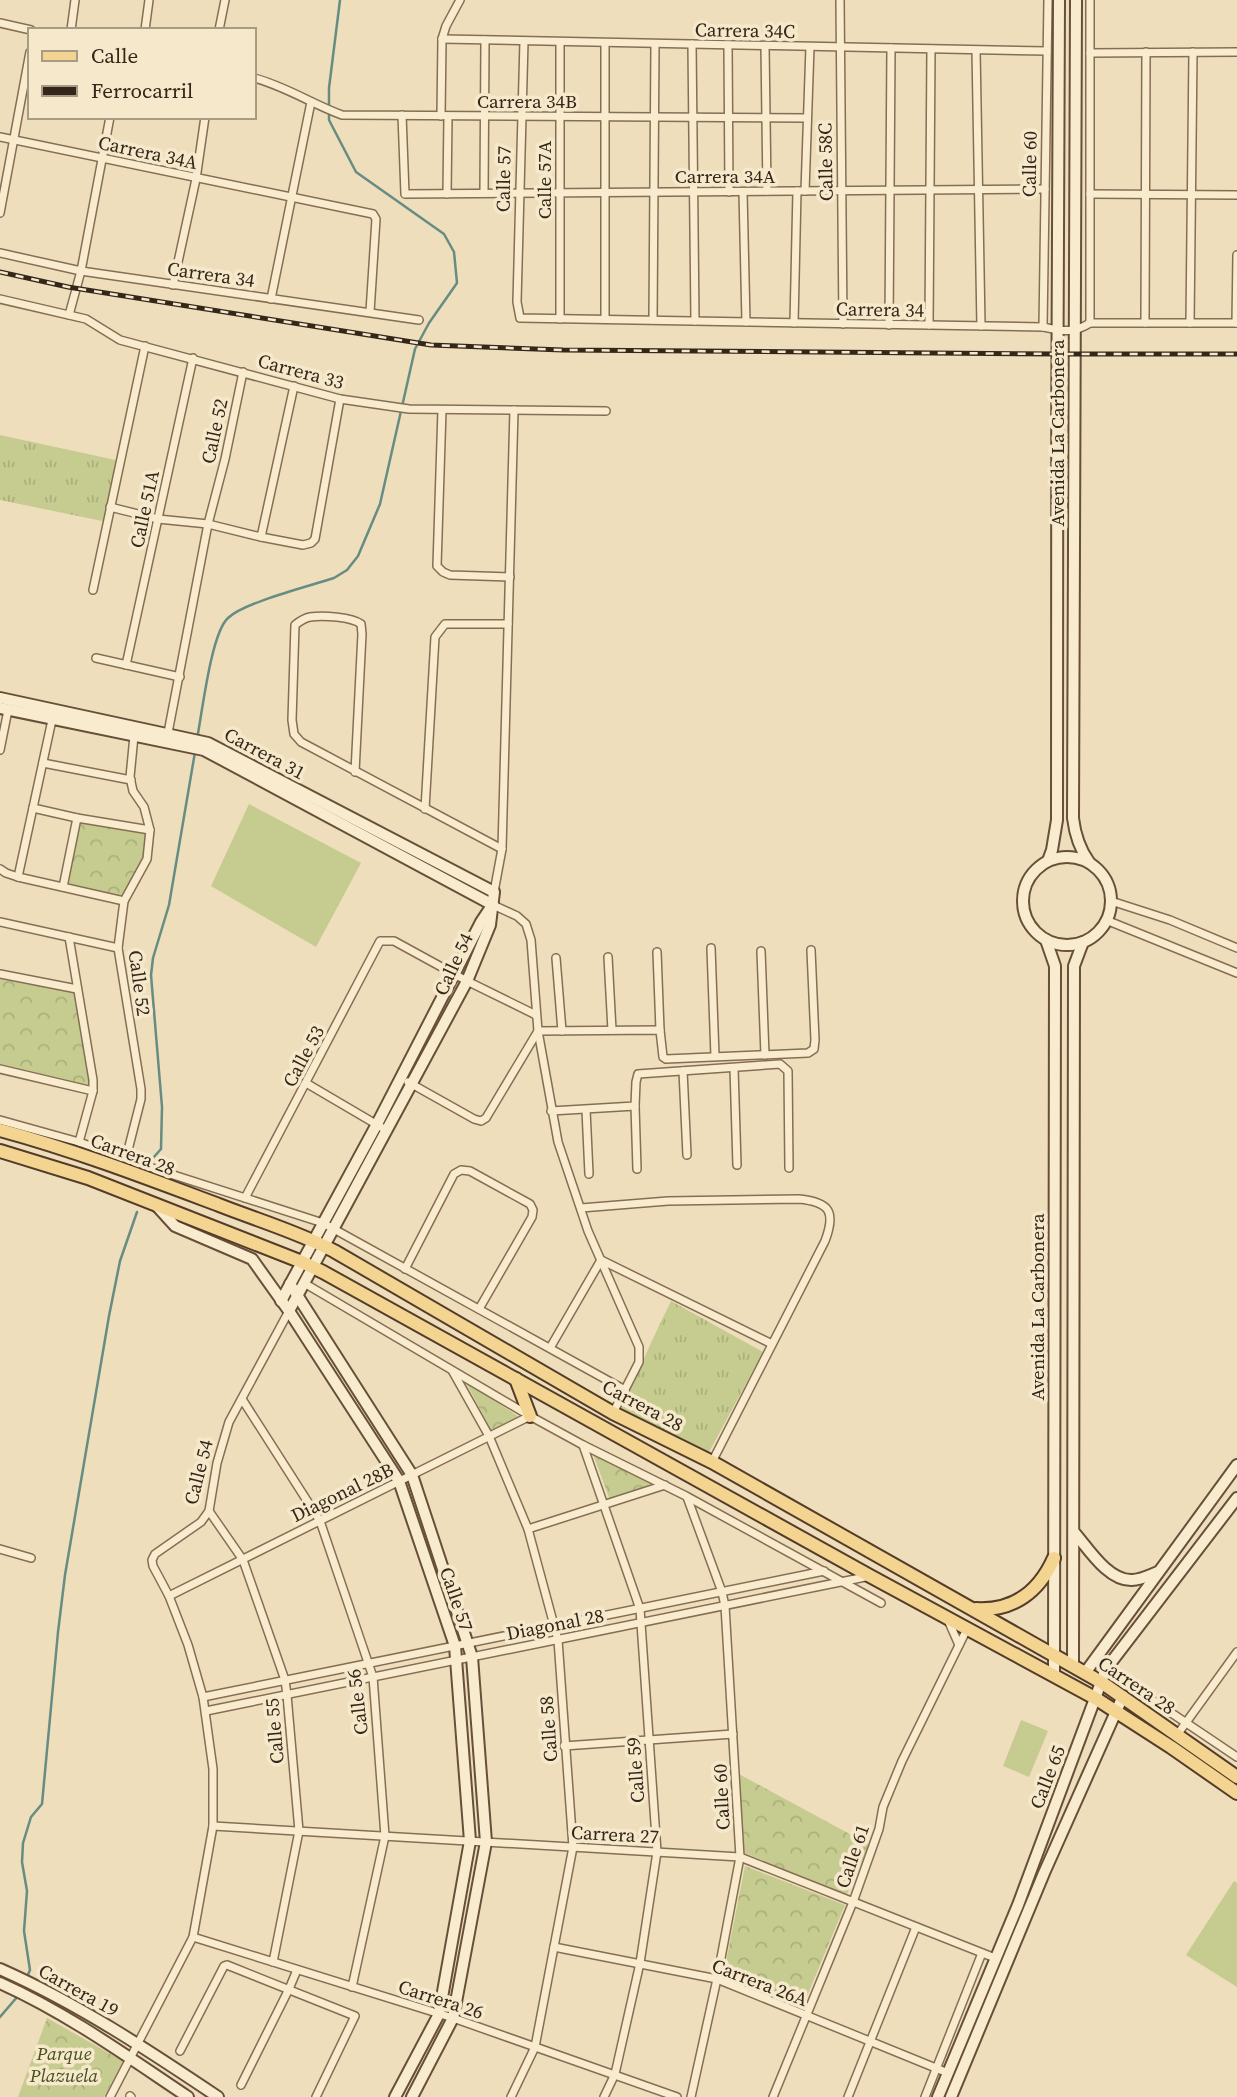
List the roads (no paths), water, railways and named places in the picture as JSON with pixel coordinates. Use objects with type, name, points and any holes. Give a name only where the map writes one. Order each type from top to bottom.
[{"type":"main road","name":"Carrera 28","points":[[0,1130],[72,1152],[318,1243],[613,1413],[712,1462],[1079,1670],[1103,1676],[1123,1696],[1237,1777]]},
{"type":"main road","name":"Carrera 28","points":[[0,1151],[89,1178],[307,1264],[1117,1711],[1237,1793]]},
{"type":"main road","points":[[516,1379],[530,1416]]},
{"type":"main road","points":[[974,1609],[997,1609],[1028,1595],[1044,1579],[1054,1559]]},
{"type":"street","points":[[71,28],[75,0]]},
{"type":"street","points":[[145,28],[149,0]]},
{"type":"street","points":[[219,28],[225,0]]},
{"type":"street","points":[[447,194],[442,39],[460,0]]},
{"type":"street","name":"Calle 58C","points":[[839,0],[843,324]]},
{"type":"street","name":"Calle 60","points":[[1044,327],[1048,0]]},
{"type":"street","name":"Avenida La Carbonera","points":[[1048,861],[1057,820],[1056,219],[1059,0]]},
{"type":"street","name":"Avenida La Carbonera","points":[[1076,0],[1073,818],[1081,850],[1088,862]]},
{"type":"street","points":[[1090,0],[1090,323]]},
{"type":"street","points":[[0,23],[28,29]]},
{"type":"street","name":"Carrera 34C","points":[[442,39],[1047,51]]},
{"type":"street","points":[[484,193],[485,40]]},
{"type":"street","name":"Calle 57","points":[[520,318],[517,302],[524,41]]},
{"type":"street","name":"Calle 57A","points":[[560,42],[560,318]]},
{"type":"street","points":[[605,43],[605,319]]},
{"type":"street","points":[[653,320],[655,44]]},
{"type":"street","points":[[692,44],[695,321]]},
{"type":"street","points":[[728,45],[729,192]]},
{"type":"street","points":[[765,46],[767,191]]},
{"type":"street","points":[[794,323],[810,47]]},
{"type":"street","points":[[889,325],[891,48]]},
{"type":"street","points":[[929,325],[931,49]]},
{"type":"street","points":[[976,50],[981,326]]},
{"type":"street","points":[[1145,323],[1146,52]]},
{"type":"street","points":[[1190,323],[1193,52]]},
{"type":"street","points":[[1090,53],[1237,52]]},
{"type":"street","points":[[0,213],[28,63]]},
{"type":"street","name":"Carrera 34B","points":[[256,78],[274,83],[342,115],[807,118]]},
{"type":"street","points":[[271,299],[311,102]]},
{"type":"street","name":"Carrera 34A","points":[[402,116],[405,194],[1045,189]]},
{"type":"street","points":[[69,315],[81,271],[110,119]]},
{"type":"street","points":[[173,285],[196,178],[205,119]]},
{"type":"street","name":"Carrera 34A","points":[[0,137],[373,214],[376,221],[370,312]]},
{"type":"street","points":[[744,192],[747,322]]},
{"type":"street","points":[[1090,194],[1237,195]]},
{"type":"street","name":"Carrera 34","points":[[0,253],[81,271],[419,320]]},
{"type":"street","points":[[1075,331],[1090,323],[1237,323],[1237,255]]},
{"type":"street","name":"Carrera 33","points":[[0,299],[86,319],[120,340],[340,400],[409,409],[606,411]]},
{"type":"street","name":"Carrera 34","points":[[520,318],[1044,327],[1075,331]]},
{"type":"street","points":[[93,590],[145,346]]},
{"type":"street","name":"Calle 51A","points":[[126,665],[192,358]]},
{"type":"street","name":"Calle 52","points":[[167,738],[208,524],[225,460],[243,372]]},
{"type":"street","points":[[1058,379],[1076,379]]},
{"type":"street","points":[[261,537],[294,386]]},
{"type":"street","points":[[110,507],[158,519],[208,524],[303,545],[311,543],[315,539],[340,400]]},
{"type":"street","points":[[442,410],[437,566],[450,575],[510,577]]},
{"type":"street","name":"Calle 54","points":[[406,1081],[467,981],[490,925],[502,849],[514,411]]},
{"type":"street","name":"Carrera 31","points":[[355,772],[361,624],[354,619],[311,617],[295,625],[292,720],[294,734],[301,742],[355,772],[502,849]]},
{"type":"street","points":[[425,808],[435,637],[445,624],[508,624]]},
{"type":"street","points":[[96,658],[180,677]]},
{"type":"street","name":"Carrera 31","points":[[0,698],[203,746],[495,892]]},
{"type":"street","points":[[0,750],[4,709]]},
{"type":"street","name":"Carrera 31","points":[[4,709],[134,736],[167,738]]},
{"type":"street","points":[[18,877],[52,720]]},
{"type":"street","name":"Calle 52","points":[[126,1158],[141,1099],[141,1088],[118,948],[124,901],[147,859],[150,830],[145,807],[133,791],[131,780],[134,736]]},
{"type":"street","name":"Carrera 31","points":[[203,746],[492,905]]},
{"type":"street","points":[[43,763],[131,780]]},
{"type":"street","points":[[33,808],[150,830]]},
{"type":"street","points":[[62,887],[77,818]]},
{"type":"street","points":[[1068,857],[1088,862],[1107,883],[1111,901],[1106,920],[1094,936],[1083,942],[1068,945],[1046,940],[1029,923],[1025,912],[1023,900],[1030,877],[1048,861],[1068,857]]},
{"type":"street","points":[[3,871],[18,877],[124,901]]},
{"type":"street","points":[[1111,901],[1170,920],[1237,948]]},
{"type":"street","points":[[492,905],[517,916],[526,924],[531,940],[538,1031],[558,1142],[588,1231],[640,1354],[639,1362],[613,1413]]},
{"type":"street","name":"Calle 54","points":[[281,1301],[290,1284],[307,1264],[382,1127],[455,974],[492,905]]},
{"type":"street","points":[[1106,920],[1237,973]]},
{"type":"street","points":[[0,922],[118,948]]},
{"type":"street","points":[[69,937],[93,1080],[93,1091],[79,1142]]},
{"type":"street","name":"Avenida La Carbonera","points":[[1046,940],[1055,966],[1054,1676]]},
{"type":"street","name":"Calle 53","points":[[245,1198],[380,941],[394,941],[455,974]]},
{"type":"street","name":"Avenida La Carbonera","points":[[1079,1670],[1074,1532],[1074,966],[1083,942]]},
{"type":"street","points":[[710,948],[715,1056]]},
{"type":"street","points":[[657,952],[660,1030],[663,1057],[666,1059],[808,1053],[814,1049],[811,950]]},
{"type":"street","points":[[761,951],[765,1055]]},
{"type":"street","points":[[608,957],[612,1030]]},
{"type":"street","points":[[555,958],[562,1031]]},
{"type":"street","points":[[0,974],[77,989]]},
{"type":"street","points":[[455,974],[536,1015]]},
{"type":"street","points":[[538,1031],[660,1030]]},
{"type":"street","points":[[406,1081],[481,1121],[486,1118],[538,1031]]},
{"type":"street","points":[[637,1169],[635,1082],[638,1074],[780,1064],[788,1071],[789,1168]]},
{"type":"street","points":[[734,1068],[737,1165]]},
{"type":"street","points":[[0,1069],[93,1091]]},
{"type":"street","points":[[683,1071],[687,1155]]},
{"type":"street","points":[[306,1083],[382,1127]]},
{"type":"street","points":[[551,1111],[635,1106]]},
{"type":"street","points":[[586,1110],[589,1174]]},
{"type":"street","name":"Carrera 28","points":[[0,1120],[79,1142],[327,1226],[625,1390]]},
{"type":"street","points":[[405,1269],[454,1174],[461,1170],[470,1171],[530,1204],[533,1210],[532,1217],[479,1308]]},
{"type":"street","points":[[580,1208],[681,1201],[799,1199],[816,1200],[823,1204],[831,1215],[830,1229],[825,1241],[712,1462]]},
{"type":"street","name":"Calle 57","points":[[155,1204],[175,1226],[252,1259],[289,1311],[400,1481],[455,1646],[470,1841],[439,2014],[395,2097]]},
{"type":"street","points":[[601,1260],[772,1344]]},
{"type":"street","points":[[550,1348],[601,1260]]},
{"type":"street","name":"Calle 54","points":[[110,2097],[193,1937],[213,1826],[213,1769],[203,1697],[188,1645],[152,1560],[155,1555],[201,1522],[209,1511],[217,1463],[229,1422],[304,1283],[307,1264]]},
{"type":"street","points":[[304,1283],[530,1416],[687,1496],[881,1603]]},
{"type":"street","name":"Calle 57","points":[[290,1284],[412,1475],[472,1657],[486,1842],[453,2018],[412,2097]]},
{"type":"street","name":"Calle 58","points":[[453,1372],[489,1436],[528,1529],[558,1640],[573,1847],[535,2047],[511,2097]]},
{"type":"street","name":"Calle 56","points":[[242,1399],[320,1521],[373,1677],[384,1836],[352,1987]]},
{"type":"street","name":"Diagonal 28B","points":[[169,1596],[530,1416]]},
{"type":"street","name":"Calle 59","points":[[583,1445],[640,1609],[657,1852],[640,1963],[615,2074],[604,2097]]},
{"type":"street","points":[[1079,1670],[1158,1572],[1237,1465]]},
{"type":"street","points":[[528,1529],[665,1485]]},
{"type":"street","name":"Calle 60","points":[[687,1496],[725,1606],[740,1857],[691,2097]]},
{"type":"street","name":"Calle 65","points":[[938,2097],[1018,1905],[1103,1676],[1237,1498]]},
{"type":"street","name":"Calle 55","points":[[209,1511],[243,1560],[285,1680],[299,1831],[273,1962]]},
{"type":"street","points":[[1074,1532],[1106,1568],[1122,1579],[1132,1580],[1158,1572]]},
{"type":"street","points":[[0,1549],[31,1558]]},
{"type":"street","name":"Diagonal 28","points":[[203,1697],[825,1571]]},
{"type":"street","name":"Diagonal 28","points":[[206,1711],[870,1576]]},
{"type":"street","points":[[947,1619],[959,1645]]},
{"type":"street","name":"Calle 61","points":[[773,2097],[853,1902],[877,1837],[883,1807],[902,1761],[967,1629]]},
{"type":"street","points":[[1177,1735],[1237,1652]]},
{"type":"street","points":[[1103,1676],[1185,1723],[1237,1757]]},
{"type":"street","name":"Calle 65","points":[[951,2097],[1044,1873],[1123,1696]]},
{"type":"street","points":[[564,1746],[733,1734]]},
{"type":"street","name":"Carrera 27","points":[[213,1826],[740,1857],[995,1958]]},
{"type":"street","points":[[848,2097],[916,1927]]},
{"type":"street","name":"Carrera 26","points":[[193,1937],[453,2018],[677,2097]]},
{"type":"street","name":"Carrera 26A","points":[[554,1947],[717,1979],[948,2073]]},
{"type":"street","points":[[925,2097],[982,1953]]},
{"type":"street","points":[[180,2050],[224,1966],[227,1965],[355,2016],[316,2097]]},
{"type":"street","points":[[241,2085],[297,1970]]},
{"type":"street","name":"Carrera 19","points":[[5,1971],[44,1989],[139,2044],[218,2097]]},
{"type":"street","name":"Carrera 19","points":[[2,1984],[37,2001],[188,2097]]},
{"type":"waterway","points":[[329,106],[340,0]]},
{"type":"waterway","points":[[197,739],[212,656],[222,626],[228,618],[263,600],[334,578],[347,570],[358,556],[380,504],[415,349],[429,323],[457,283],[454,252],[444,234],[356,172],[329,120],[329,113]]},
{"type":"waterway","points":[[153,1158],[161,1149],[162,1107],[151,975],[153,958],[169,905],[195,752]]},
{"type":"waterway","points":[[27,1977],[30,1970],[24,1931],[27,1891],[22,1862],[23,1843],[31,1817],[42,1804],[65,1575],[109,1316],[120,1261],[137,1212]]},
{"type":"waterway","points":[[0,2017],[18,1996]]},
{"type":"railway","points":[[0,272],[68,287],[431,345],[563,350],[1237,354]]},
{"type":"park label","name":"Parque Plazuela","points":[[64,2064]]}]
